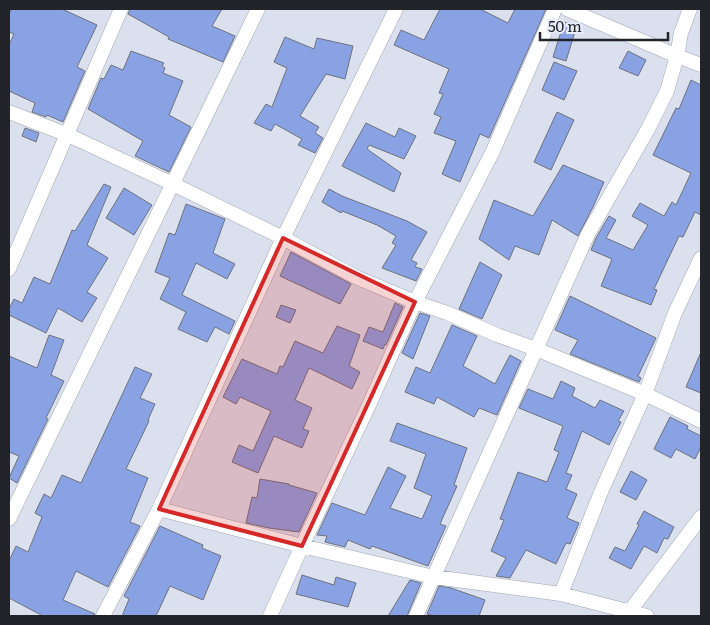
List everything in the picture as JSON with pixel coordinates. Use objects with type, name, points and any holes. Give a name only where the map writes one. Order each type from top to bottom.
[{"type":"street","points":[[9,269],[121,9]]},
{"type":"street","points":[[9,519],[258,9]]},
{"type":"street","points":[[103,616],[159,509],[283,238],[396,9]]},
{"type":"street","points":[[270,616],[415,302],[493,151],[555,9]]},
{"type":"street","points":[[567,9],[701,65]]},
{"type":"street","points":[[416,616],[588,234],[648,129],[667,91],[677,56],[681,33],[690,9]]},
{"type":"street","points":[[9,112],[68,135],[172,184],[283,238],[358,278],[645,394],[701,420]]},
{"type":"street","points":[[561,594],[601,492],[645,394],[675,313],[701,258]]},
{"type":"street","points":[[159,509],[302,546],[434,577],[561,594],[628,614],[647,616]]},
{"type":"street","points":[[628,614],[701,517]]},
{"type":"highlighted area","points":[[283,238],[415,302],[302,546],[159,509]]},
{"type":"building","points":[[11,9],[62,9],[97,25],[77,67],[85,71],[63,122],[47,115],[46,117],[32,112],[35,103],[9,91],[9,45],[14,34],[9,32]]},
{"type":"building","points":[[130,9],[222,9],[212,26],[235,36],[223,62],[168,39],[169,37],[128,14]]},
{"type":"building","points":[[440,9],[480,9],[508,23],[515,9],[546,9],[489,138],[480,134],[460,182],[442,174],[456,141],[434,133],[441,117],[434,114],[443,94],[439,93],[449,69],[394,45],[401,30],[424,40]]},
{"type":"building","points":[[564,22],[577,25],[566,61],[553,57]]},
{"type":"building","points":[[285,37],[314,49],[317,38],[353,46],[345,79],[326,74],[300,116],[319,127],[315,133],[323,138],[315,153],[298,145],[302,139],[275,124],[271,131],[254,123],[266,104],[272,107],[287,68],[274,62]]},
{"type":"building","points":[[131,51],[164,63],[162,66],[165,68],[163,73],[183,81],[169,115],[191,127],[169,172],[135,156],[143,141],[88,109],[101,78],[104,79],[111,65],[123,70]]},
{"type":"building","points":[[628,51],[646,60],[638,76],[619,68]]},
{"type":"building","points":[[554,62],[577,71],[564,100],[542,90]]},
{"type":"building","points":[[691,80],[701,85],[701,215],[695,212],[683,237],[679,236],[654,289],[657,290],[651,305],[601,286],[612,259],[591,250],[609,216],[616,220],[606,238],[633,250],[648,225],[632,216],[640,203],[664,216],[672,202],[676,205],[691,173],[653,155],[676,108],[679,109]]},
{"type":"building","points":[[557,112],[574,120],[551,170],[534,162]]},
{"type":"building","points":[[366,123],[395,137],[399,128],[416,136],[404,159],[369,145],[367,149],[401,173],[394,192],[342,166]]},
{"type":"building","points":[[25,128],[39,133],[36,142],[22,136]]},
{"type":"building","points":[[563,165],[604,182],[578,236],[552,220],[539,255],[515,246],[509,260],[479,239],[494,200],[533,216]]},
{"type":"building","points":[[104,184],[111,187],[87,245],[108,258],[87,292],[97,298],[82,322],[58,308],[46,333],[9,315],[9,309],[14,299],[22,303],[34,277],[50,284],[72,230],[75,231]]},
{"type":"building","points":[[124,188],[152,205],[134,235],[106,218]]},
{"type":"building","points":[[329,189],[342,196],[407,221],[427,232],[411,260],[417,263],[415,267],[422,269],[416,281],[382,268],[396,245],[392,243],[396,236],[377,225],[342,211],[341,213],[322,202]]},
{"type":"building","points":[[186,204],[225,219],[213,253],[235,264],[227,279],[196,263],[182,295],[235,321],[229,334],[215,327],[207,342],[178,329],[186,312],[160,299],[170,278],[155,272],[169,233],[175,235]]},
{"type":"building","points":[[291,252],[351,284],[340,304],[280,276]]},
{"type":"building","points":[[480,262],[502,275],[482,319],[459,309]]},
{"type":"building","points":[[570,296],[656,338],[638,376],[641,378],[639,382],[570,354],[578,340],[555,330]]},
{"type":"building","points":[[395,303],[403,307],[383,349],[363,341],[369,327],[383,332]]},
{"type":"building","points":[[281,305],[296,310],[290,323],[276,317]]},
{"type":"building","points":[[420,313],[430,316],[413,359],[402,353]]},
{"type":"building","points":[[452,325],[477,336],[463,366],[495,384],[510,355],[521,361],[497,415],[479,408],[474,417],[437,397],[434,404],[405,392],[416,367],[430,373]]},
{"type":"building","points":[[337,326],[360,335],[349,366],[360,372],[352,389],[309,368],[295,400],[312,408],[303,429],[309,431],[302,448],[274,436],[258,473],[232,462],[239,445],[253,451],[271,411],[240,397],[236,404],[223,397],[242,359],[277,374],[280,366],[283,367],[295,341],[323,353]]},
{"type":"building","points":[[49,335],[64,340],[51,375],[64,381],[17,483],[9,478],[19,456],[9,452],[9,356],[37,368]]},
{"type":"building","points":[[701,352],[701,393],[686,387]]},
{"type":"building","points":[[135,367],[152,374],[140,398],[155,404],[126,469],[148,478],[130,522],[140,526],[108,587],[76,571],[63,600],[95,614],[94,616],[43,616],[9,598],[9,561],[16,546],[28,552],[42,517],[35,513],[44,494],[51,498],[62,475],[81,483]]},
{"type":"building","points":[[561,381],[575,388],[572,396],[595,408],[600,400],[624,411],[618,421],[621,422],[609,445],[582,431],[566,473],[572,475],[566,489],[577,494],[567,518],[579,523],[570,544],[566,543],[556,564],[526,550],[510,578],[496,576],[506,558],[491,551],[504,520],[500,519],[518,472],[547,482],[559,452],[554,450],[563,426],[519,408],[528,389],[553,399]]},
{"type":"building","points":[[670,417],[688,426],[687,429],[701,436],[701,447],[695,459],[676,449],[671,458],[654,449]]},
{"type":"building","points":[[397,423],[467,448],[454,485],[457,486],[440,524],[446,526],[428,566],[372,546],[370,549],[348,540],[345,547],[325,542],[327,536],[317,535],[332,503],[365,515],[388,467],[406,476],[390,508],[422,519],[432,496],[414,488],[426,454],[390,441]]},
{"type":"building","points":[[631,471],[647,480],[636,500],[620,492]]},
{"type":"building","points":[[260,479],[289,484],[317,493],[299,532],[246,523],[252,497],[257,498]]},
{"type":"building","points":[[644,511],[674,527],[668,539],[664,538],[657,553],[644,546],[631,569],[609,558],[615,547],[625,551]]},
{"type":"building","points":[[160,526],[203,545],[202,548],[221,556],[203,600],[170,586],[156,616],[122,616],[129,599],[124,596]]},
{"type":"building","points":[[302,575],[334,585],[336,577],[356,583],[348,607],[296,594]]},
{"type":"building","points":[[410,580],[421,583],[407,616],[388,616]]},
{"type":"building","points":[[439,586],[451,588],[485,600],[479,616],[434,616],[427,614]]}]
